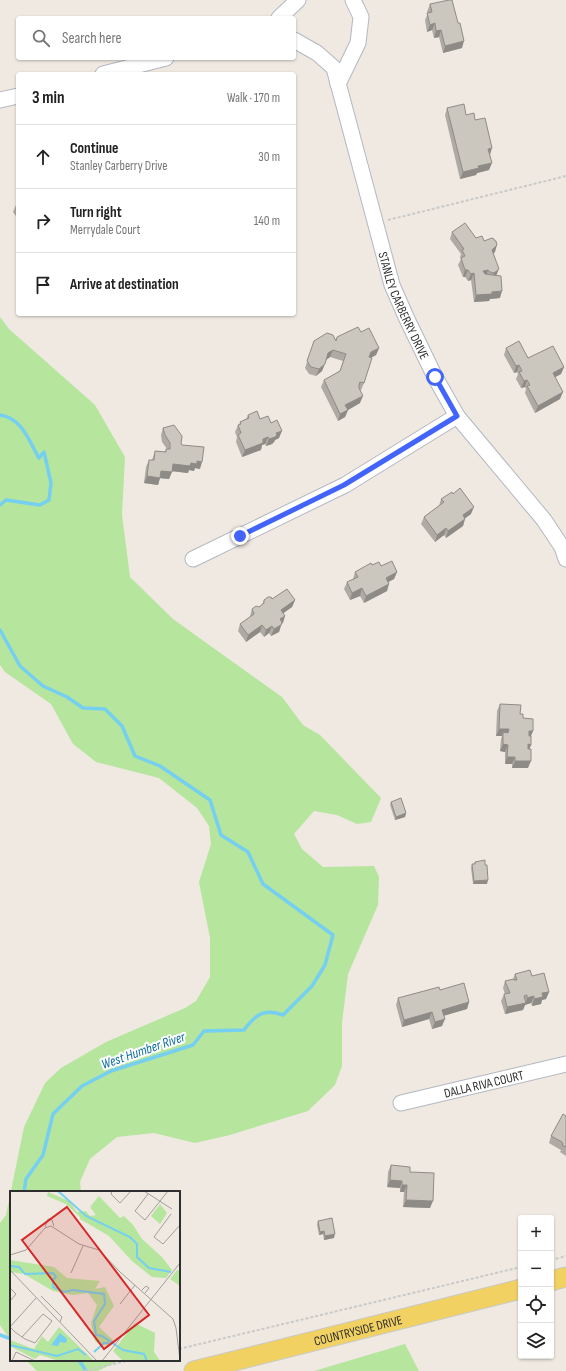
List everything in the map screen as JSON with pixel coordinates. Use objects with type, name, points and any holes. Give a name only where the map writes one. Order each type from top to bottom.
[{"type":"main road","points":[[554,1280],[566,1277]]},
{"type":"main road","name":"COUNTRYSIDE DRIVE","points":[[194,1371],[518,1290]]},
{"type":"street","points":[[281,16],[298,0]]},
{"type":"street","points":[[338,84],[358,43],[360,17],[353,0]]},
{"type":"street","name":"STANLEY CARBERRY DRIVE","points":[[296,41],[317,53],[334,68],[392,285],[432,370],[457,416],[544,520],[562,547],[566,559]]},
{"type":"street","points":[[111,72],[158,60]]},
{"type":"street","points":[[0,100],[16,96]]},
{"type":"street","points":[[193,559],[344,485],[457,416]]},
{"type":"street","name":"DALLA RIVA COURT","points":[[401,1103],[566,1064]]},
{"type":"path","points":[[375,223],[566,176]]},
{"type":"path","points":[[554,1259],[566,1256]]},
{"type":"path","points":[[180,1348],[518,1269]]},
{"type":"path","points":[[84,1371],[127,1361]]},
{"type":"green space","points":[[0,317],[9,329],[95,405],[125,457],[122,515],[130,577],[173,619],[282,697],[303,725],[320,735],[381,798],[371,822],[357,824],[337,815],[314,811],[294,834],[302,849],[323,867],[374,866],[379,877],[378,905],[348,974],[342,1023],[342,1066],[335,1085],[308,1111],[230,1135],[195,1143],[154,1133],[117,1137],[90,1159],[80,1182],[81,1191],[11,1191],[24,1127],[45,1083],[61,1068],[106,1042],[185,1008],[196,1001],[210,977],[210,938],[199,882],[211,844],[209,826],[197,808],[159,778],[96,762],[73,744],[51,704],[5,672],[0,665]]},
{"type":"green space","points":[[10,1195],[10,1340],[0,1325],[0,1223],[6,1215]]},
{"type":"green space","points":[[405,1344],[419,1371],[314,1371]]},
{"type":"green space","points":[[27,1361],[118,1361],[98,1371],[37,1371]]},
{"type":"building","points":[[452,0],[458,23],[460,23],[464,41],[445,46],[441,30],[436,31],[435,23],[430,25],[427,13],[432,12],[430,4]]},
{"type":"building","points":[[464,104],[466,115],[474,113],[475,120],[485,118],[492,148],[488,149],[492,163],[478,166],[479,168],[463,172],[447,108]]},
{"type":"building","points":[[465,223],[476,238],[482,236],[484,241],[492,238],[496,241],[497,245],[492,250],[499,269],[494,273],[488,270],[483,271],[485,274],[501,276],[502,291],[492,292],[492,294],[476,295],[474,273],[471,274],[468,270],[465,270],[461,258],[465,256],[462,250],[464,249],[452,232]]},
{"type":"building","points":[[358,327],[361,332],[369,328],[379,348],[371,352],[369,357],[372,358],[364,383],[360,382],[359,385],[363,396],[345,405],[348,410],[340,414],[324,380],[340,371],[346,354],[333,350],[328,353],[325,364],[319,369],[311,367],[307,361],[314,341],[327,333],[333,335],[336,341],[337,337]]},
{"type":"building","points":[[519,341],[528,358],[553,346],[564,367],[553,373],[563,392],[538,406],[527,386],[530,385],[527,380],[524,381],[519,372],[522,371],[519,365],[516,366],[506,348]]},
{"type":"building","points":[[257,411],[260,419],[268,416],[271,423],[277,420],[282,431],[276,433],[277,435],[275,437],[263,439],[263,443],[245,450],[238,435],[241,433],[238,425],[241,424],[240,422],[249,418],[248,415]]},
{"type":"building","points":[[174,425],[182,436],[182,445],[204,447],[202,462],[197,461],[197,464],[191,463],[190,466],[173,464],[172,472],[161,471],[160,478],[147,476],[149,460],[154,460],[155,451],[166,452],[166,449],[170,449],[170,443],[163,428]]},
{"type":"building","points":[[460,488],[474,507],[463,515],[465,519],[448,531],[446,528],[437,535],[424,517],[444,502],[441,499],[452,492],[453,494]]},
{"type":"building","points":[[392,561],[397,572],[386,578],[389,584],[366,596],[362,588],[352,593],[347,582],[358,577],[355,572],[371,563],[372,565],[379,562],[381,566]]},
{"type":"building","points":[[287,589],[295,600],[281,610],[285,616],[280,619],[282,622],[281,625],[274,629],[272,626],[266,630],[262,625],[248,635],[240,624],[254,614],[252,609],[256,606],[259,607],[268,597],[271,597],[272,599]]},
{"type":"building","points":[[500,704],[521,705],[520,714],[523,714],[523,718],[533,719],[533,731],[529,731],[529,736],[531,736],[531,745],[528,744],[528,749],[531,749],[531,761],[515,761],[515,757],[507,757],[508,745],[503,744],[503,732],[508,733],[509,729],[499,729]]},
{"type":"building","points":[[401,798],[406,813],[396,817],[391,802]]},
{"type":"building","points":[[485,860],[485,865],[487,865],[488,880],[474,881],[472,864]]},
{"type":"building","points":[[530,970],[532,976],[544,973],[549,992],[542,993],[543,997],[534,999],[534,996],[527,998],[527,995],[524,996],[526,1003],[507,1007],[504,994],[510,993],[505,981],[514,979],[517,980],[515,974]]},
{"type":"building","points":[[464,983],[469,1002],[442,1010],[445,1019],[435,1022],[432,1012],[404,1020],[398,998],[439,987],[440,990]]},
{"type":"building","points":[[563,1114],[566,1116],[566,1147],[562,1145],[562,1142],[551,1136]]},
{"type":"building","points":[[391,1165],[410,1167],[410,1172],[434,1173],[433,1201],[406,1200],[407,1185],[402,1185],[402,1181],[390,1180]]},
{"type":"building","points":[[332,1218],[335,1234],[325,1236],[324,1231],[320,1232],[318,1221]]},
{"type":"waterway","name":"West Humber River","points":[[0,415],[8,417],[19,425],[39,458],[44,452],[51,483],[49,500],[40,505],[6,500],[0,505]]},
{"type":"waterway","name":"West Humber River","points":[[0,630],[20,666],[43,686],[67,697],[83,708],[105,709],[122,726],[135,756],[160,766],[210,800],[221,835],[248,852],[263,884],[333,935],[325,965],[312,986],[283,1015],[270,1012],[260,1014],[252,1020],[244,1030],[204,1031],[193,1045],[111,1071],[82,1086],[53,1114],[43,1155],[26,1179],[24,1191]]},
{"type":"waterway","points":[[0,1335],[10,1339]]},
{"type":"waterway","name":"West Humber River","points":[[80,1361],[86,1371]]},
{"type":"route","points":[[240,536],[344,485],[457,416],[435,377]]}]
